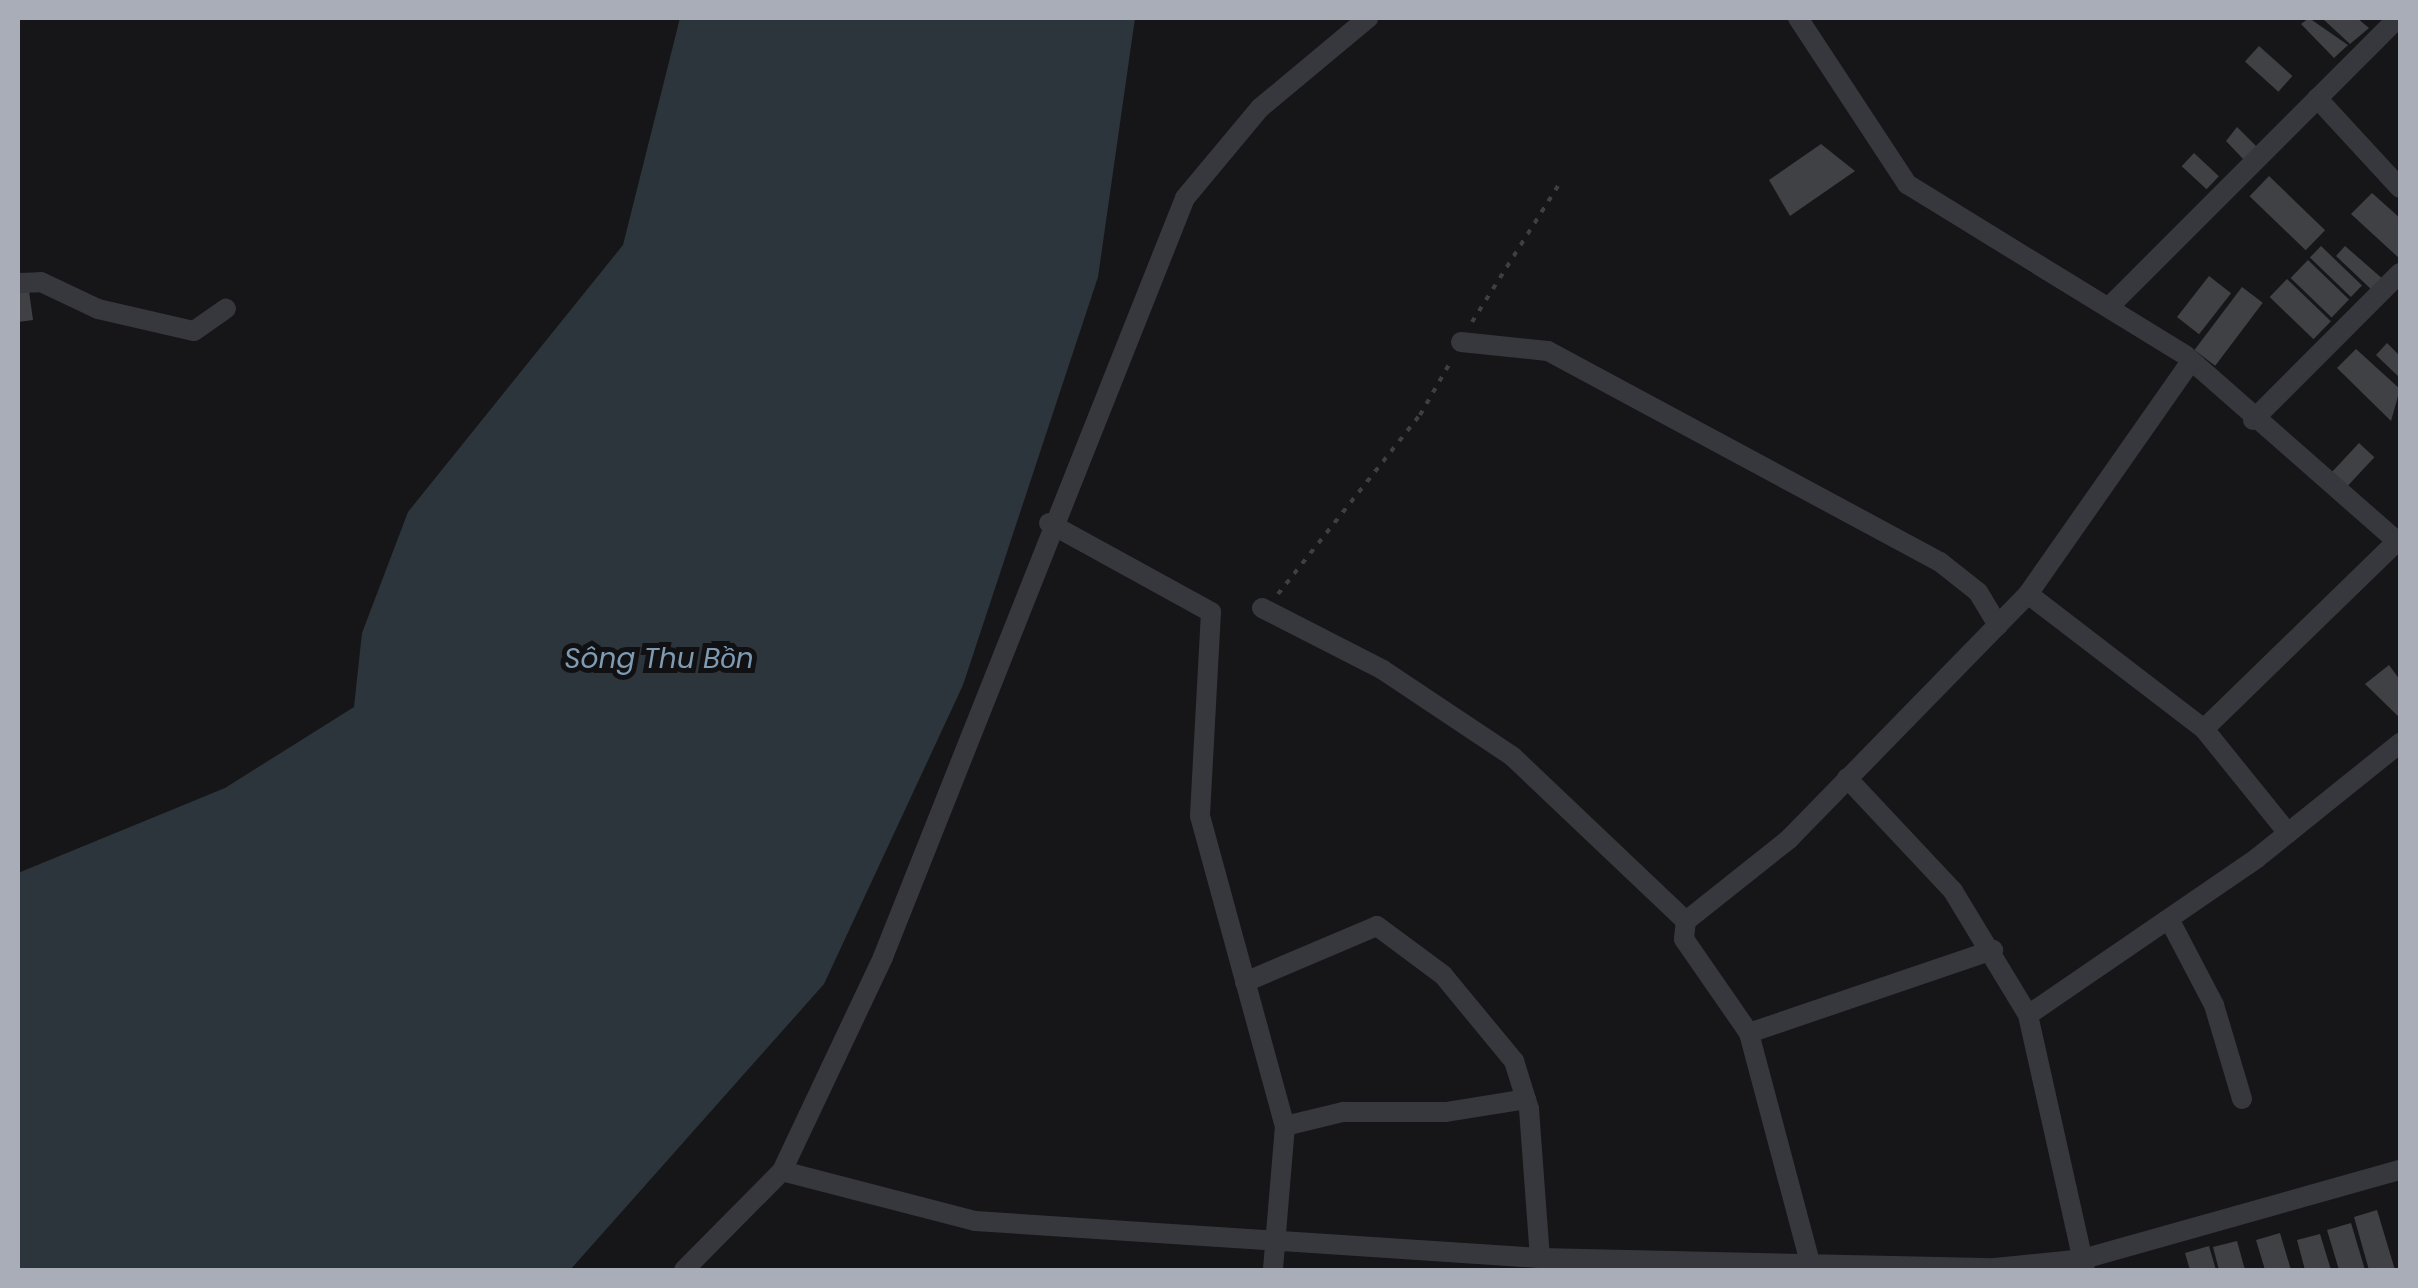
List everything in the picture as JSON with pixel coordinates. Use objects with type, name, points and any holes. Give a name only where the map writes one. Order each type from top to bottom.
[{"type":"street","points":[[684,1270],[782,1172],[883,957],[1050,524],[1186,198],[1260,108],[1368,18]]},
{"type":"street","points":[[1798,18],[1907,184],[2191,361],[2254,420],[2399,542],[2204,730]]},
{"type":"street","points":[[2108,306],[2398,18]]},
{"type":"street","points":[[2317,98],[2400,188]]},
{"type":"street","points":[[2254,420],[2400,273]]},
{"type":"street","points":[[18,283],[194,331],[226,309]]},
{"type":"street","points":[[1462,342],[1548,351],[1940,562],[1978,592],[1998,626]]},
{"type":"street","points":[[1812,1269],[1749,1033],[1684,938],[1686,921],[1790,839],[2028,594],[2191,361]]},
{"type":"street","points":[[1050,524],[1211,612],[1200,816],[1285,1126],[1273,1270]]},
{"type":"street","points":[[2028,594],[2204,730],[2288,834]]},
{"type":"street","points":[[1262,608],[1383,670],[1512,756],[1686,921]]},
{"type":"street","points":[[2028,1015],[2288,834],[2400,743]]},
{"type":"street","points":[[1846,778],[1925,856],[1993,950],[2028,1015],[2084,1265]]},
{"type":"street","points":[[2169,919],[2214,1005],[2242,1099]]},
{"type":"street","points":[[1245,982],[1383,927],[1488,1020],[1526,1099],[1540,1258]]},
{"type":"street","points":[[1749,1033],[1993,950]]},
{"type":"street","points":[[1285,1126],[1344,1112],[1446,1112],[1526,1099]]},
{"type":"street","points":[[782,1172],[975,1222],[1540,1258],[1812,1269],[2084,1265],[2400,1170]]},
{"type":"path","points":[[1262,608],[1420,415],[1558,186]]},
{"type":"water","name":"Sông Thu Bồn","points":[[680,18],[1135,18],[1098,277],[963,685],[824,984],[570,1270],[18,1270],[18,873],[225,788],[354,707],[362,633],[408,512],[623,245]]},
{"type":"building","points":[[2309,18],[2348,45],[2334,58],[2301,24]]},
{"type":"building","points":[[2322,18],[2357,18],[2369,28],[2350,44]]},
{"type":"building","points":[[2259,46],[2292,76],[2278,92],[2245,62]]},
{"type":"building","points":[[2237,127],[2257,147],[2245,161],[2226,141]]},
{"type":"building","points":[[1821,144],[1855,171],[1790,216],[1769,180]]},
{"type":"building","points":[[2194,153],[2219,176],[2207,189],[2182,166]]},
{"type":"building","points":[[2269,176],[2325,230],[2306,250],[2250,196]]},
{"type":"building","points":[[2372,193],[2400,218],[2400,259],[2351,214]]},
{"type":"building","points":[[2321,246],[2362,286],[2351,297],[2310,258]]},
{"type":"building","points":[[2345,246],[2384,280],[2373,291],[2336,256]]},
{"type":"building","points":[[2308,260],[2349,300],[2332,318],[2291,278]]},
{"type":"building","points":[[2209,276],[2231,293],[2199,334],[2177,317]]},
{"type":"building","points":[[2287,279],[2331,321],[2314,339],[2270,297]]},
{"type":"building","points":[[2242,287],[2263,303],[2215,366],[2194,350]]},
{"type":"building","points":[[29,291],[33,320],[18,322],[18,293]]},
{"type":"building","points":[[2387,343],[2400,356],[2400,378],[2376,355]]},
{"type":"building","points":[[2356,349],[2400,389],[2391,421],[2337,368]]},
{"type":"building","points":[[2359,443],[2374,457],[2346,487],[2331,473]]},
{"type":"building","points":[[2389,665],[2400,680],[2400,718],[2365,684]]},
{"type":"building","points":[[2377,1210],[2395,1270],[2369,1270],[2354,1217]]},
{"type":"building","points":[[2351,1223],[2365,1270],[2339,1270],[2327,1230]]},
{"type":"building","points":[[2280,1233],[2291,1270],[2265,1270],[2256,1240]]},
{"type":"building","points":[[2320,1234],[2331,1270],[2305,1270],[2297,1240]]},
{"type":"building","points":[[2237,1241],[2245,1270],[2219,1270],[2213,1247]]},
{"type":"building","points":[[2209,1246],[2216,1270],[2190,1270],[2185,1253]]}]
